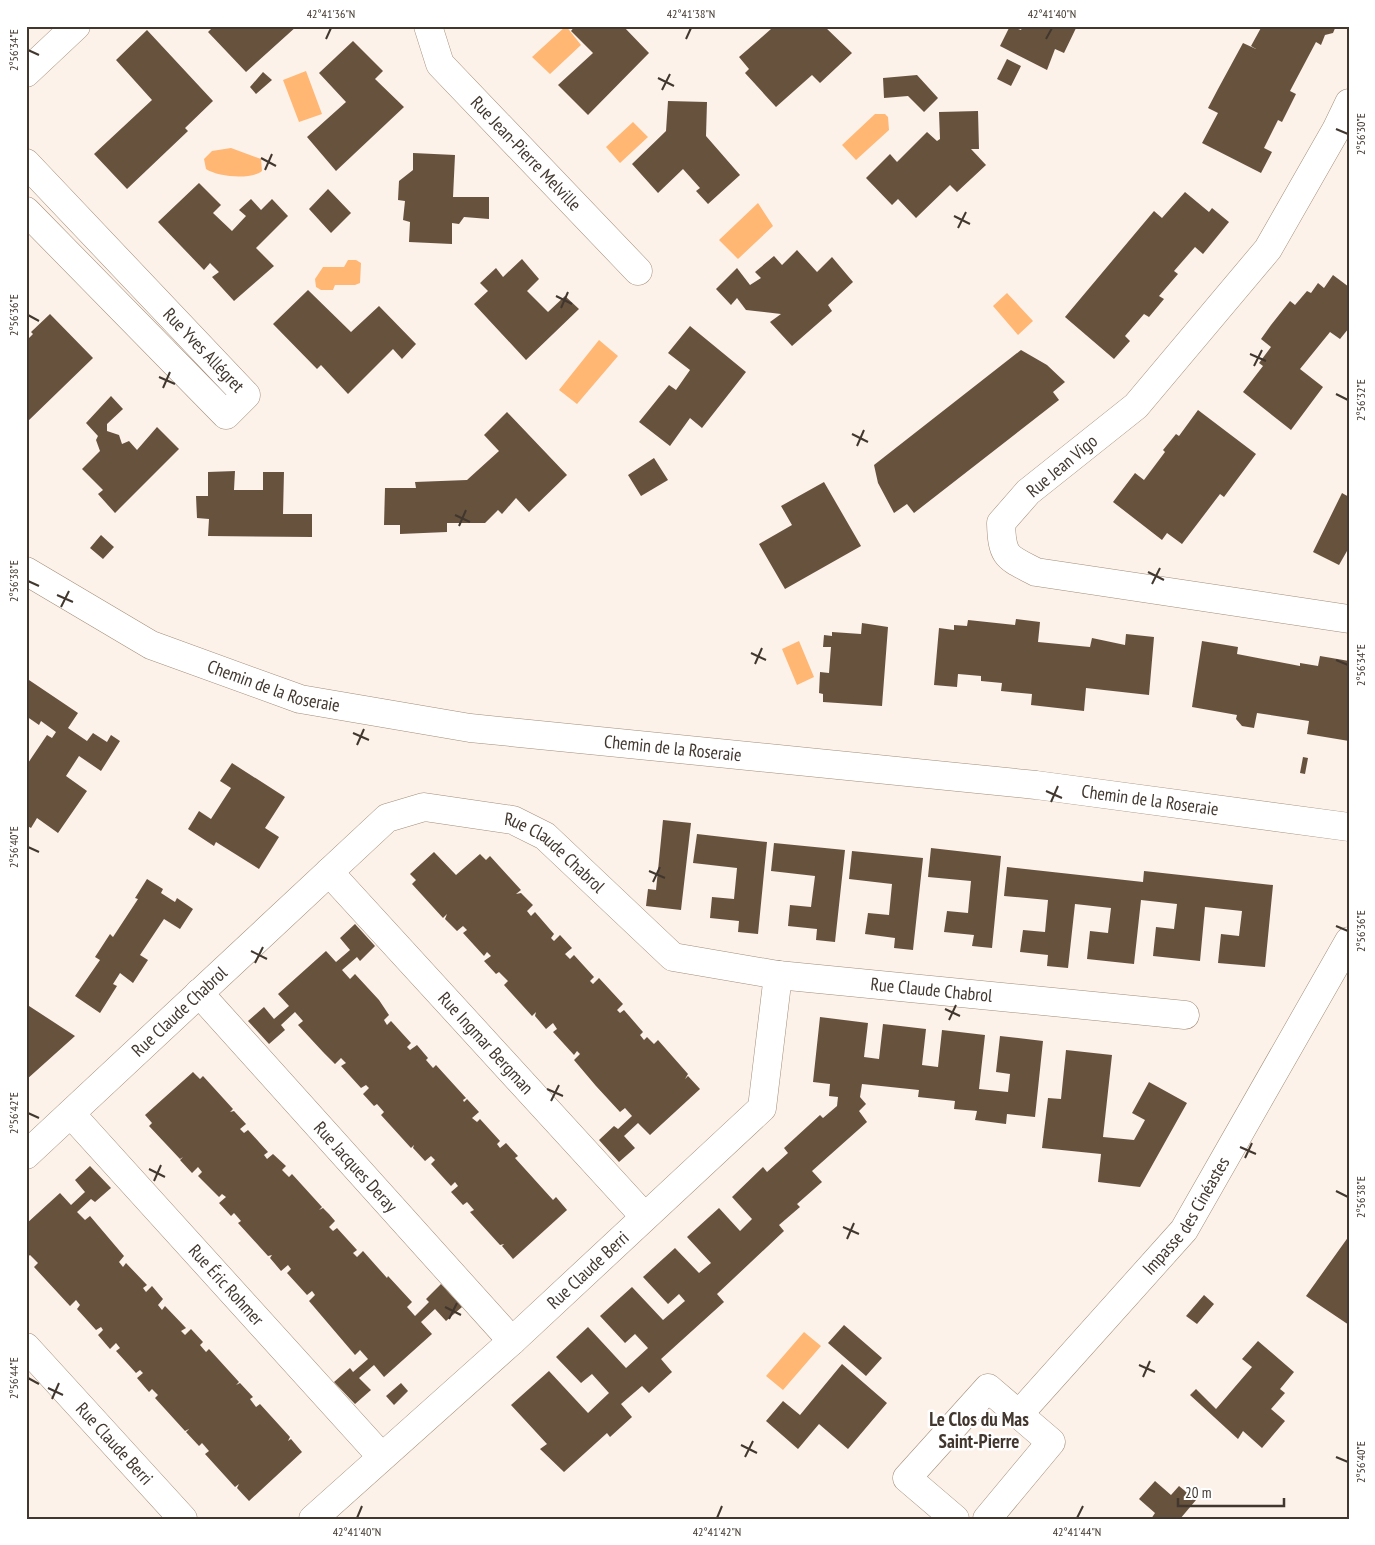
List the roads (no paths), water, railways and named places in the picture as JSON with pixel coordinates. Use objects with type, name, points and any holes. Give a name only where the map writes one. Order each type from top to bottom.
[{"type":"street","points":[[26,73],[76,26]]},
{"type":"street","name":"Rue Jean-Pierre Melville","points":[[428,26],[440,64],[638,271]]},
{"type":"street","name":"Rue Jean Vigo","points":[[1349,103],[1336,130],[1268,249],[1136,406],[1028,492],[1001,523],[1002,546],[1010,559],[1036,572],[1349,619]]},
{"type":"street","name":"Rue Yves Allégret","points":[[26,163],[246,395],[226,415],[26,212]]},
{"type":"street","name":"Chemin de la Roseraie","points":[[26,571],[152,645],[300,699],[470,728],[1036,785],[1349,827]]},
{"type":"street","name":"Rue Claude Chabrol","points":[[26,1155],[387,818],[424,808],[513,820],[545,836],[672,957],[778,974],[1185,1015]]},
{"type":"street","name":"Rue Ingmar Bergman","points":[[329,872],[644,1216]]},
{"type":"street","name":"Impasse des Cinéastes","points":[[1019,1414],[1184,1230],[1349,941]]},
{"type":"street","name":"Rue Claude Berri","points":[[312,1519],[512,1341],[762,1108],[778,974]]},
{"type":"street","name":"Rue Jacques Deray","points":[[198,993],[512,1341]]},
{"type":"street","name":"Rue Éric Rohmer","points":[[71,1114],[381,1456]]},
{"type":"street","name":"Rue Claude Berri","points":[[26,1347],[183,1519]]},
{"type":"street","points":[[955,1519],[907,1478],[988,1388],[1051,1442],[987,1519]]},
{"type":"district","name":"Le Clos du Mas Saint-Pierre","points":[[979,1430]]}]
